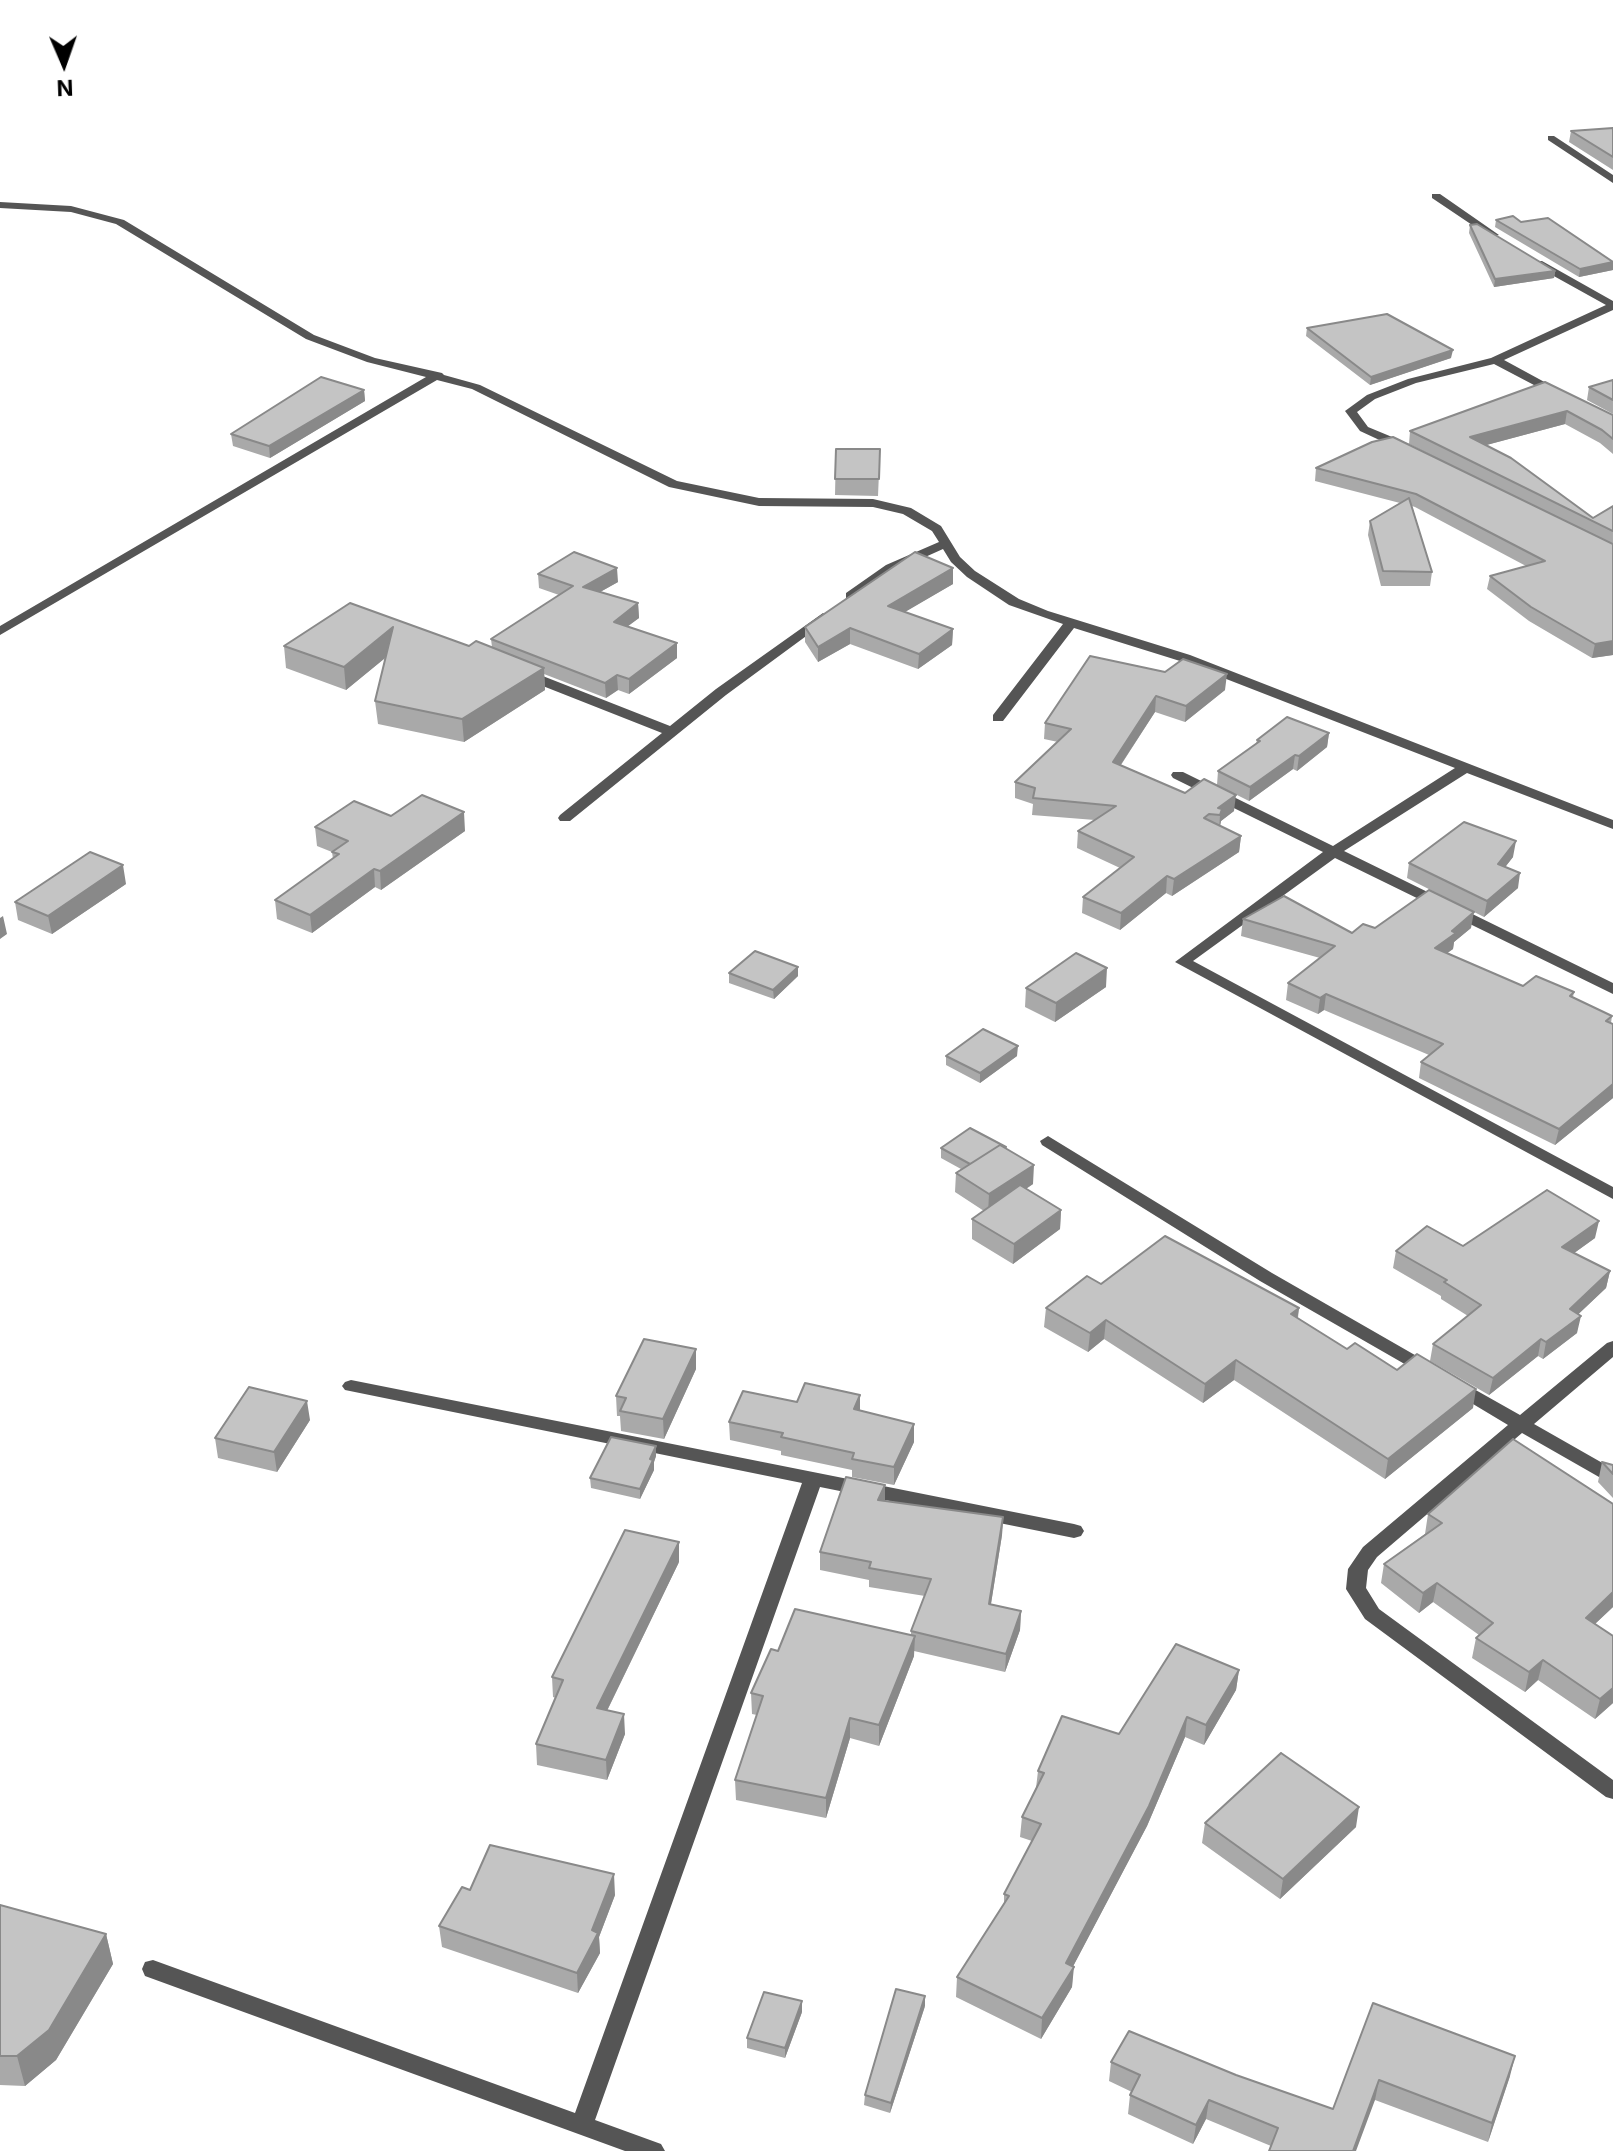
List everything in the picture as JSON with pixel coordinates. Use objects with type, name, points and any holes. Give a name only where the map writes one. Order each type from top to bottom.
[{"type":"street","points":[[1551,138],[1613,180]]},
{"type":"street","points":[[1436,196],[1507,244]]},
{"type":"street","points":[[0,205],[71,209],[120,222],[310,337],[371,360],[438,375],[495,395],[673,484],[759,502],[890,506],[930,523],[955,559],[989,588],[1043,614],[1185,658],[1613,825]]},
{"type":"street","points":[[1532,259],[1613,305]]},
{"type":"street","points":[[1419,454],[1364,429],[1351,411],[1371,397],[1412,381],[1495,360],[1613,305]]},
{"type":"street","points":[[1495,360],[1571,400]]},
{"type":"street","points":[[0,631],[438,375]]},
{"type":"street","points":[[565,818],[672,732],[890,568],[945,544]]},
{"type":"street","points":[[998,718],[1072,622]]},
{"type":"street","points":[[510,668],[672,732]]},
{"type":"street","points":[[1467,767],[1333,852],[1183,962],[1613,1194]]},
{"type":"street","points":[[1178,775],[1613,989]]},
{"type":"street","points":[[1048,1141],[1266,1277],[1613,1478]]},
{"type":"street","points":[[1613,1347],[1370,1552],[1358,1569],[1356,1589],[1372,1614],[1613,1791]]},
{"type":"street","points":[[351,1386],[1074,1531]]},
{"type":"street","points":[[582,2125],[813,1480]]},
{"type":"street","points":[[153,1969],[653,2151]]},
{"type":"building","points":[[1613,128],[1613,157],[1571,131]]},
{"type":"building","points":[[1513,216],[1521,222],[1548,218],[1613,262],[1580,269],[1496,220]]},
{"type":"building","points":[[1477,224],[1555,271],[1495,279],[1470,225]]},
{"type":"building","points":[[1387,314],[1453,350],[1371,377],[1307,328]]},
{"type":"building","points":[[321,377],[364,390],[269,446],[231,434]]},
{"type":"building","points":[[1613,380],[1613,400],[1589,387]]},
{"type":"building","points":[[1545,382],[1613,415],[1613,439],[1567,411],[1470,437],[1511,458],[1593,518],[1613,506],[1613,531],[1410,431]]},
{"type":"building","points":[[1393,437],[1613,544],[1613,641],[1595,644],[1531,607],[1490,576],[1545,561],[1416,494],[1316,468],[1372,442]]},
{"type":"building","points":[[836,449],[880,449],[879,479],[835,479]]},
{"type":"building","points":[[1409,498],[1432,572],[1383,571],[1370,521]]},
{"type":"building","points":[[574,552],[617,568],[583,587],[638,603],[614,622],[677,643],[629,679],[617,675],[605,683],[491,639],[573,586],[538,574]]},
{"type":"building","points":[[915,552],[953,568],[888,606],[953,629],[919,654],[850,628],[818,647],[805,627]]},
{"type":"building","points":[[350,603],[469,646],[476,641],[544,668],[462,719],[375,701],[393,627],[344,667],[284,646]]},
{"type":"building","points":[[1090,656],[1165,672],[1183,659],[1227,674],[1186,706],[1156,696],[1113,762],[1185,793],[1204,779],[1236,795],[1218,808],[1222,809],[1220,815],[1209,814],[1204,818],[1241,836],[1174,879],[1167,876],[1121,913],[1083,897],[1134,857],[1078,831],[1116,806],[1033,798],[1035,788],[1015,782],[1071,729],[1045,723]]},
{"type":"building","points":[[1287,717],[1329,733],[1250,787],[1218,771],[1260,741],[1257,740]]},
{"type":"building","points":[[422,795],[464,812],[380,871],[374,869],[310,915],[275,900],[339,854],[332,852],[348,841],[315,827],[354,801],[391,816]]},
{"type":"building","points":[[1464,822],[1516,841],[1498,864],[1520,873],[1487,901],[1409,863]]},
{"type":"building","points":[[90,852],[123,865],[48,916],[15,902]]},
{"type":"building","points":[[1429,890],[1474,912],[1452,931],[1456,933],[1435,948],[1523,986],[1536,976],[1574,992],[1570,996],[1612,1016],[1606,1021],[1613,1024],[1613,1084],[1559,1129],[1421,1062],[1443,1044],[1326,994],[1320,998],[1288,983],[1335,946],[1243,919],[1284,896],[1352,933],[1363,924],[1375,928]]},
{"type":"building","points":[[755,951],[798,967],[773,990],[729,973]]},
{"type":"building","points":[[1076,953],[1107,968],[1056,1003],[1026,988]]},
{"type":"building","points":[[983,1029],[1018,1046],[980,1073],[946,1056]]},
{"type":"building","points":[[970,1128],[1006,1147],[1000,1145],[970,1164],[941,1148]]},
{"type":"building","points":[[1000,1145],[1034,1165],[989,1194],[956,1173]]},
{"type":"building","points":[[1020,1185],[1061,1210],[1014,1244],[972,1219]]},
{"type":"building","points":[[1547,1190],[1599,1221],[1562,1247],[1610,1271],[1570,1309],[1581,1316],[1546,1342],[1541,1339],[1493,1378],[1433,1344],[1481,1305],[1444,1282],[1447,1280],[1396,1251],[1427,1226],[1463,1246]]},
{"type":"building","points":[[1165,1236],[1299,1308],[1291,1314],[1347,1349],[1355,1343],[1397,1370],[1417,1354],[1476,1389],[1388,1459],[1236,1360],[1205,1384],[1106,1320],[1090,1333],[1046,1308],[1087,1276],[1101,1284]]},
{"type":"building","points":[[644,1339],[696,1349],[663,1419],[620,1411],[626,1398],[616,1396]]},
{"type":"building","points":[[805,1383],[860,1395],[854,1409],[914,1424],[894,1467],[852,1459],[854,1453],[781,1437],[783,1433],[729,1422],[743,1391],[797,1402]]},
{"type":"building","points":[[249,1387],[307,1401],[274,1452],[215,1438]]},
{"type":"building","points":[[611,1437],[656,1446],[640,1489],[590,1478]]},
{"type":"building","points":[[1513,1439],[1613,1504],[1613,1592],[1586,1618],[1613,1636],[1613,1688],[1600,1699],[1543,1660],[1529,1672],[1476,1638],[1493,1623],[1437,1583],[1423,1593],[1384,1564],[1442,1523],[1428,1514]]},
{"type":"building","points":[[1602,1462],[1613,1465],[1613,1474]]},
{"type":"building","points":[[846,1477],[885,1485],[878,1500],[1003,1517],[989,1604],[1021,1611],[1006,1654],[911,1631],[931,1579],[869,1568],[871,1562],[820,1552]]},
{"type":"building","points":[[625,1530],[679,1542],[597,1708],[624,1714],[606,1760],[536,1744],[563,1680],[552,1677]]},
{"type":"building","points":[[795,1609],[915,1636],[879,1725],[850,1718],[826,1798],[735,1780],[763,1696],[751,1693],[771,1649],[778,1651]]},
{"type":"building","points":[[1176,1644],[1239,1670],[1206,1725],[1187,1717],[1149,1806],[1066,1963],[1074,1967],[1042,2018],[957,1977],[1009,1896],[1004,1894],[1041,1824],[1022,1817],[1044,1773],[1038,1771],[1062,1716],[1119,1734]]},
{"type":"building","points":[[1281,1753],[1359,1807],[1283,1879],[1205,1823]]},
{"type":"building","points":[[490,1845],[614,1874],[592,1930],[598,1933],[577,1973],[439,1926],[462,1887],[470,1890]]},
{"type":"building","points":[[0,1905],[106,1934],[49,2030],[17,2056],[0,2056]]},
{"type":"building","points":[[896,1989],[925,1996],[891,2103],[865,2095]]},
{"type":"building","points":[[764,1992],[802,2001],[785,2048],[747,2038]]},
{"type":"building","points":[[1373,2003],[1515,2056],[1492,2123],[1379,2080],[1353,2151],[1269,2151],[1278,2128],[1209,2100],[1196,2125],[1130,2095],[1140,2075],[1111,2062],[1129,2031],[1236,2075],[1333,2109]]}]
